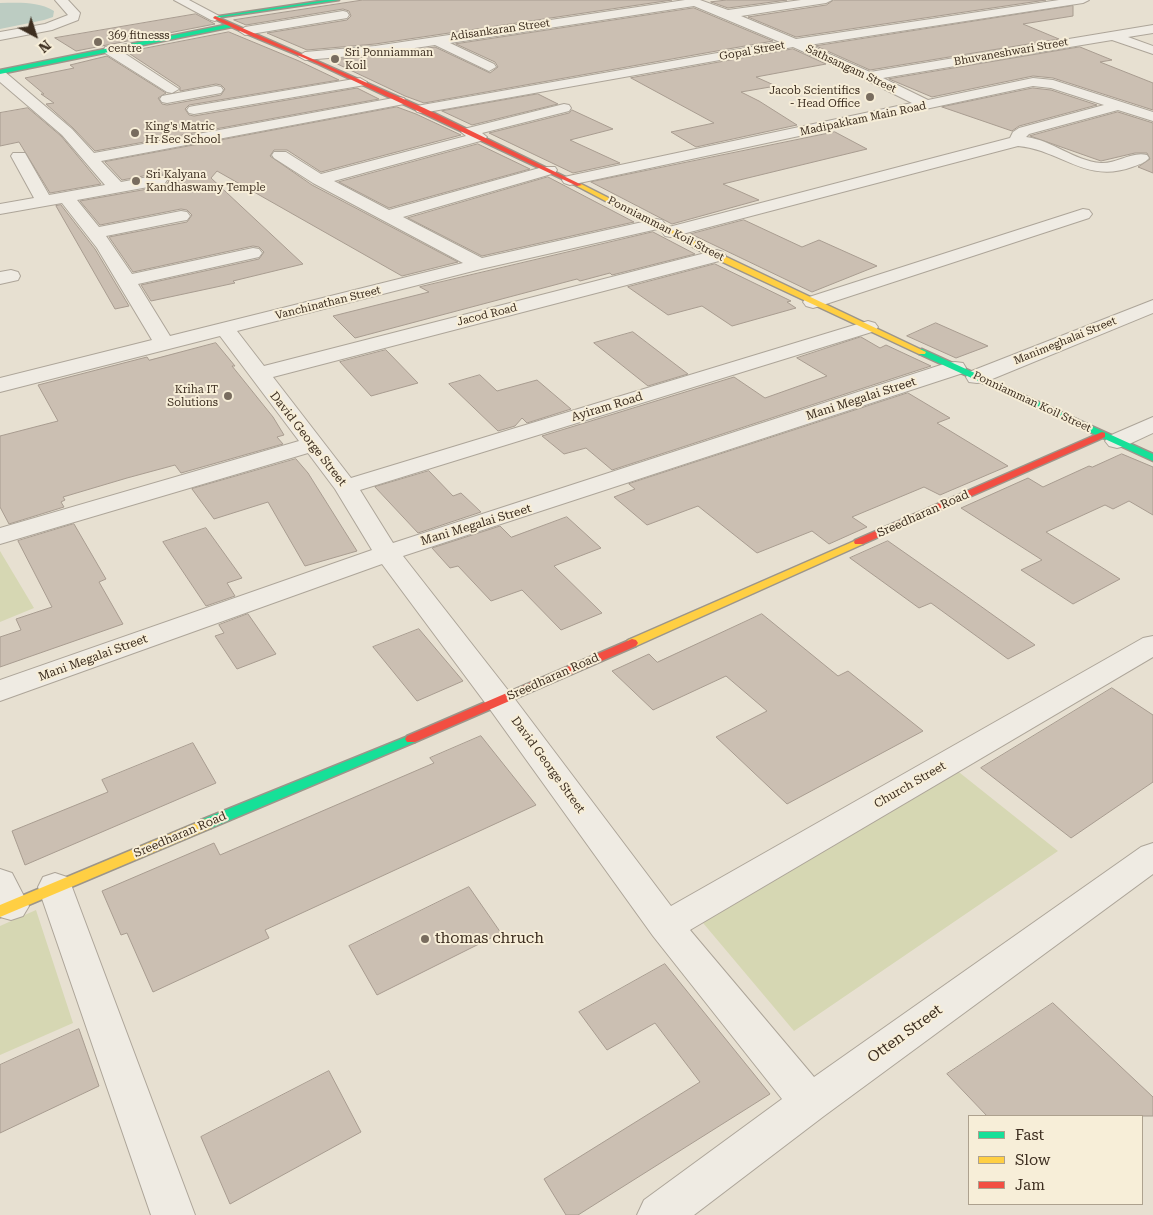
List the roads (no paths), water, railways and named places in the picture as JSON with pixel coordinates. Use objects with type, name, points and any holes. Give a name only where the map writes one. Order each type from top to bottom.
[{"type":"street","points":[[0,36],[48,27],[74,17],[74,13],[60,0]]},
{"type":"street","name":"Ponniamman Koil Street","points":[[180,0],[230,26],[305,56],[422,109],[570,180],[716,256],[1153,458]]},
{"type":"street","points":[[215,18],[337,0]]},
{"type":"street","points":[[727,14],[826,0]]},
{"type":"street","name":"Gopal Street","points":[[422,109],[796,43],[1083,0]]},
{"type":"street","name":"Sathsangam Street","points":[[695,2],[796,43],[870,76],[927,105]]},
{"type":"street","name":"Adisankaran Street","points":[[305,56],[375,50],[695,2]]},
{"type":"street","points":[[245,31],[343,15]]},
{"type":"street","points":[[0,73],[230,26]]},
{"type":"street","name":"Bhuvaneshwari Street","points":[[870,76],[1153,29]]},
{"type":"street","points":[[1113,35],[1153,50]]},
{"type":"street","points":[[435,40],[489,67]]},
{"type":"street","points":[[110,50],[169,94],[225,88]]},
{"type":"street","points":[[311,72],[330,68]]},
{"type":"street","points":[[0,73],[66,132],[117,188]]},
{"type":"street","points":[[194,110],[360,82]]},
{"type":"street","name":"Madipakkam Main Road","points":[[570,180],[1033,82],[1049,83],[1153,117]]},
{"type":"street","points":[[90,158],[399,100]]},
{"type":"street","points":[[1118,106],[1024,131],[1018,135],[1018,141],[1034,143],[1096,168],[1110,168],[1141,158]]},
{"type":"street","points":[[319,180],[564,108]]},
{"type":"street","name":"Vanchinathan Street","points":[[0,385],[480,264],[664,228],[1018,141]]},
{"type":"street","points":[[280,155],[319,180],[480,264]]},
{"type":"street","points":[[19,156],[44,200]]},
{"type":"street","points":[[386,216],[549,170]]},
{"type":"street","points":[[0,209],[159,180]]},
{"type":"street","points":[[66,197],[94,233],[165,344]]},
{"type":"street","points":[[813,302],[1083,214]]},
{"type":"street","points":[[94,233],[181,216]]},
{"type":"street","points":[[126,281],[253,253]]},
{"type":"street","name":"Jacod Road","points":[[258,374],[716,256]]},
{"type":"street","name":"Manimeghalai Street","points":[[966,372],[1153,306]]},
{"type":"street","name":"Ayiram Road","points":[[346,487],[868,327]]},
{"type":"street","name":"David George Street","points":[[224,329],[346,487],[387,553],[500,700],[666,926],[810,1102]]},
{"type":"street","name":"Mani Megalai Street","points":[[0,691],[387,553],[966,372]]},
{"type":"street","points":[[1109,438],[1153,424]]},
{"type":"street","name":"Sreedharan Road","points":[[4,900],[56,887],[500,700],[1109,438]]},
{"type":"street","points":[[0,536],[312,445]]},
{"type":"street","name":"Church Street","points":[[666,926],[1153,645]]},
{"type":"street","name":"Otten Street","points":[[668,1212],[810,1102],[1153,856]]},
{"type":"street","points":[[56,887],[173,1215]]},
{"type":"place","name":"369 fitnesss centre","points":[[98,42]]},
{"type":"place","name":"Sri Ponniamman Koil","points":[[335,59]]},
{"type":"place","name":"Jacob Scientifics - Head Office","points":[[870,97]]},
{"type":"place","name":"King's Matric Hr Sec School","points":[[135,133]]},
{"type":"place","name":"Sri Kalyana Kandhaswamy Temple","points":[[136,181]]},
{"type":"place","name":"Kriha IT Solutions","points":[[228,396]]},
{"type":"place","name":"thomas chruch","points":[[425,939]]}]
